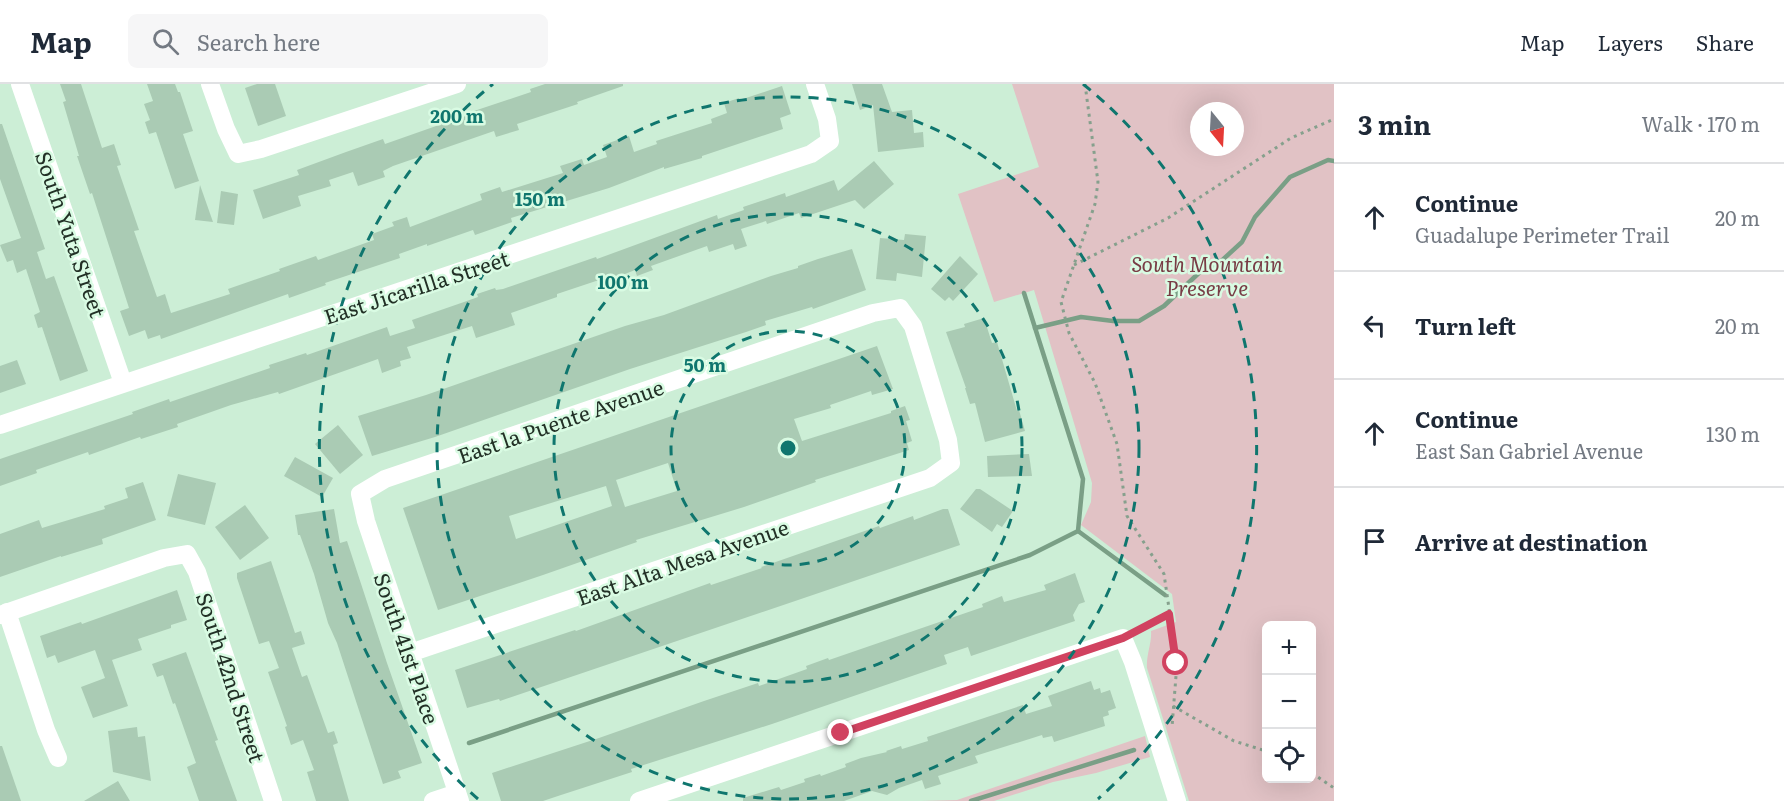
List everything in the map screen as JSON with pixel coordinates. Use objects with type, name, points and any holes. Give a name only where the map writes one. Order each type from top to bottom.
[{"type":"street","name":"South Yuta Street","points":[[20,84],[123,383]]},
{"type":"street","points":[[210,84],[225,129],[238,154],[261,150],[457,84]]},
{"type":"street","name":"East Jicarilla Street","points":[[0,424],[812,154],[830,141],[815,84]]},
{"type":"street","name":"East la Puente Avenue","points":[[360,494],[385,479],[873,313],[900,308],[913,327],[948,440],[951,463]]},
{"type":"street","name":"East Alta Mesa Avenue","points":[[410,653],[930,478],[951,463]]},
{"type":"street","name":"South 41st Place","points":[[360,494],[366,521],[458,797]]},
{"type":"street","name":"South 42nd Street","points":[[3,614],[164,558],[187,554],[197,572],[273,801]]},
{"type":"street","points":[[3,614],[58,758]]},
{"type":"street","points":[[639,801],[1123,638],[1133,662],[1177,801]]},
{"type":"street","points":[[433,801],[458,797]]},
{"type":"path","points":[[1085,84],[1098,182],[1095,204],[1061,302],[1069,333],[1095,383],[1118,444],[1127,516],[1164,574],[1176,663],[1173,706],[1234,741],[1262,750]]},
{"type":"path","points":[[1074,265],[1168,218],[1291,138],[1334,119]]},
{"type":"path","points":[[1123,638],[1169,614]]},
{"type":"path","points":[[1316,776],[1334,788]]},
{"type":"green space","name":"South Mountain Preserve","points":[[1012,84],[1334,84],[1334,801],[1189,801],[1147,668],[1151,631],[1176,622],[1172,594],[1081,525],[1091,502],[1092,483],[1034,290],[994,302],[958,194],[1039,167]]},
{"type":"green space","points":[[1145,736],[1150,757],[1096,773],[1053,782],[994,801],[921,801],[957,800]]},
{"type":"building","points":[[60,84],[81,84],[102,148],[114,144],[121,165],[117,166],[139,230],[134,231],[157,297],[165,294],[171,313],[230,294],[228,289],[280,271],[279,269],[316,256],[318,260],[374,240],[372,234],[394,226],[392,222],[407,217],[410,227],[482,200],[480,194],[500,187],[502,192],[563,173],[560,166],[582,159],[584,165],[607,157],[603,145],[629,136],[634,152],[657,144],[656,141],[712,123],[711,119],[727,113],[724,103],[739,98],[740,100],[782,86],[791,114],[780,118],[783,129],[702,156],[702,158],[664,169],[664,167],[609,188],[511,218],[512,222],[475,235],[473,230],[427,246],[427,244],[399,254],[400,258],[325,283],[326,285],[289,298],[288,294],[161,339],[160,335],[148,339],[145,330],[129,336],[120,311],[129,308],[92,193],[90,194],[77,156],[79,156]]},
{"type":"building","points":[[147,84],[175,84],[180,92],[193,131],[183,134],[199,181],[175,189],[156,132],[149,134],[145,122],[150,120],[144,104],[153,101]]},
{"type":"building","points":[[257,84],[275,84],[286,116],[258,126],[245,88]]},
{"type":"building","points":[[545,84],[623,84],[623,86],[517,124],[519,130],[496,137],[494,131],[393,166],[383,171],[385,177],[358,186],[353,172],[329,180],[331,186],[298,196],[301,206],[263,219],[253,190],[299,175],[297,170],[346,152],[383,139],[385,144],[439,125],[438,123],[531,92],[530,89]]},
{"type":"building","points":[[852,84],[882,84],[892,112],[912,110],[914,133],[923,132],[924,147],[878,152],[873,105],[860,110]]},
{"type":"building","points":[[0,124],[2,124],[45,249],[37,252],[46,279],[54,276],[88,371],[60,381],[42,327],[38,328],[34,315],[40,312],[26,269],[17,273],[13,260],[7,262],[0,245],[21,238],[0,179]]},
{"type":"building","points":[[874,161],[894,184],[864,209],[855,200],[801,218],[799,213],[767,224],[766,221],[741,229],[747,246],[735,250],[733,244],[709,252],[707,246],[651,266],[653,270],[637,276],[635,270],[610,280],[608,277],[557,294],[557,297],[511,313],[515,325],[476,338],[472,326],[407,347],[411,358],[400,361],[401,366],[382,373],[378,359],[279,394],[278,392],[231,405],[177,424],[178,427],[141,439],[140,437],[89,455],[88,452],[36,470],[37,473],[0,486],[0,459],[133,414],[132,412],[169,399],[170,402],[270,368],[269,365],[306,353],[307,355],[387,327],[390,336],[415,328],[412,320],[478,297],[477,294],[495,288],[496,290],[503,289],[596,257],[597,259],[717,215],[718,219],[744,210],[743,207],[785,193],[786,197],[834,180],[838,191]]},
{"type":"building","points":[[200,185],[213,222],[195,220]]},
{"type":"building","points":[[221,191],[238,194],[234,225],[217,223]]},
{"type":"building","points":[[905,234],[926,236],[922,277],[897,273],[896,281],[876,279],[880,238],[904,240]]},
{"type":"building","points":[[852,249],[866,290],[813,309],[812,307],[765,321],[766,325],[746,332],[372,456],[358,416],[664,315],[798,268],[798,266]]},
{"type":"building","points":[[960,256],[978,274],[953,301],[949,297],[945,301],[931,289]]},
{"type":"building","points":[[984,318],[992,343],[997,342],[1025,431],[985,442],[975,403],[970,404],[946,332],[965,327],[964,324]]},
{"type":"building","points":[[877,346],[893,389],[872,395],[871,391],[830,405],[831,408],[794,419],[802,441],[891,413],[905,406],[910,420],[906,421],[912,441],[907,443],[909,450],[815,480],[816,482],[744,507],[636,540],[637,542],[438,610],[403,508]],"holes":[[[668,463],[677,491],[625,507],[616,480]],[[606,486],[612,506],[516,539],[509,516]]]},
{"type":"building","points":[[17,360],[26,384],[0,393],[0,366]]},
{"type":"building","points":[[338,425],[363,455],[340,474],[315,444]]},
{"type":"building","points":[[1029,454],[1032,476],[988,477],[987,456]]},
{"type":"building","points":[[295,457],[333,478],[322,497],[284,476]]},
{"type":"building","points":[[178,474],[216,483],[205,525],[167,516]]},
{"type":"building","points":[[143,482],[156,520],[102,539],[103,544],[0,577],[0,534],[39,520],[42,528],[105,509],[104,506],[128,498],[125,488]]},
{"type":"building","points":[[976,489],[980,489],[1013,511],[1002,527],[997,524],[992,532],[960,509]]},
{"type":"building","points":[[245,505],[269,538],[240,560],[215,527]]},
{"type":"building","points":[[334,509],[340,543],[347,541],[422,763],[398,771],[401,778],[383,784],[337,643],[328,623],[314,574],[300,535],[298,535],[295,515]]},
{"type":"building","points":[[948,509],[960,545],[500,701],[499,699],[467,708],[455,670],[576,631],[710,583],[711,585],[762,568],[879,526],[880,528],[913,516],[914,520]]},
{"type":"building","points":[[271,561],[295,633],[301,631],[305,644],[292,648],[302,677],[307,675],[328,733],[334,731],[338,743],[333,745],[349,801],[316,801],[307,772],[314,770],[303,740],[291,745],[285,727],[287,726],[268,672],[279,668],[269,641],[259,644],[237,578],[237,573]]},
{"type":"building","points":[[1075,573],[1085,602],[1079,604],[1073,615],[1075,621],[971,656],[968,647],[944,655],[947,664],[631,769],[632,772],[543,801],[501,801],[492,773],[758,683],[759,686],[807,669],[806,666],[828,658],[829,660],[983,607],[982,604],[1002,596],[1004,602],[1046,590],[1044,585]]},
{"type":"building","points":[[177,590],[187,620],[138,639],[142,650],[112,660],[128,706],[93,718],[81,687],[105,678],[95,650],[58,663],[55,655],[47,658],[40,636],[81,622],[82,624]]},
{"type":"building","points":[[186,652],[237,801],[199,801],[187,767],[196,763],[163,675],[157,677],[152,664]]},
{"type":"building","points":[[1091,681],[1094,690],[1100,688],[1101,693],[1110,690],[1116,708],[1108,711],[1109,715],[1103,717],[1105,726],[1054,742],[1052,736],[1043,738],[1042,735],[975,756],[978,763],[938,776],[941,784],[925,789],[922,780],[887,795],[872,791],[844,801],[743,801],[743,798],[805,782],[804,779],[846,767],[845,764],[861,758],[928,741],[927,737],[1023,705],[1026,714],[1052,706],[1048,696]]},
{"type":"building","points":[[137,727],[138,737],[145,736],[151,781],[113,772],[108,731]]},
{"type":"building","points":[[0,746],[2,746],[21,801],[0,801]]},
{"type":"building","points":[[118,781],[130,801],[84,801]]},
{"type":"waterway","points":[[1035,328],[1081,317],[1139,321],[1164,306],[1202,270],[1218,264],[1242,242],[1255,217],[1290,177],[1328,160],[1334,161]]},
{"type":"waterway","points":[[469,743],[1030,555],[1078,531],[1083,479],[1024,293]]},
{"type":"waterway","points":[[1078,531],[1165,595]]},
{"type":"waterway","points":[[971,801],[1134,750]]},
{"type":"route","points":[[841,733],[1123,638],[1169,614],[1176,663]]}]
